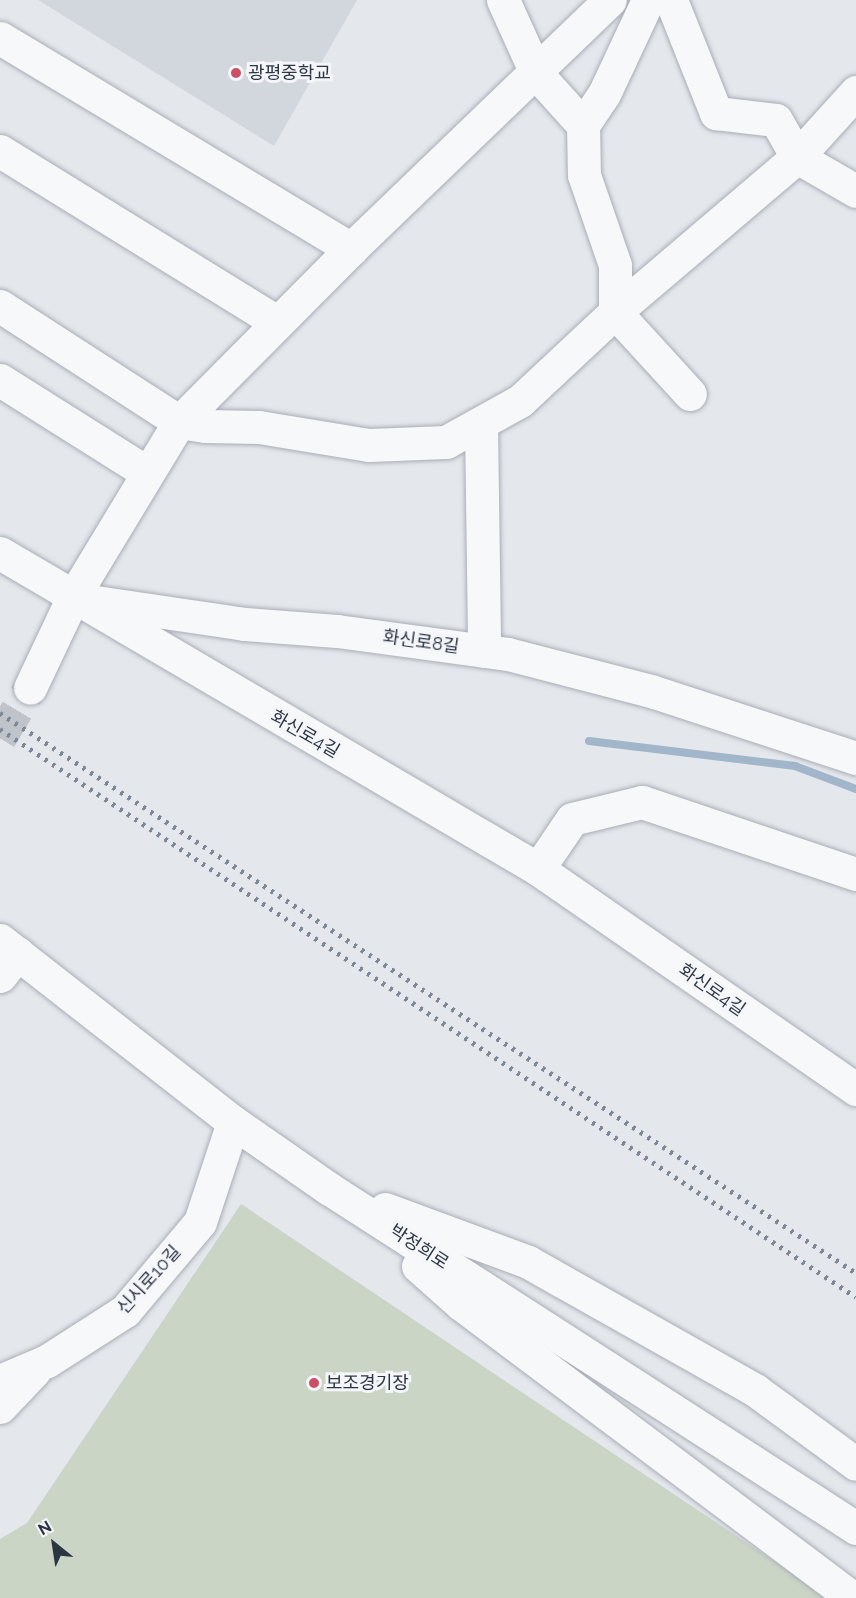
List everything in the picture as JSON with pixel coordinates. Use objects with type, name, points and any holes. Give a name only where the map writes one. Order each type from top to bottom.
[{"type":"street","points":[[503,0],[536,73],[583,124]]},
{"type":"street","points":[[30,688],[72,599],[146,472],[179,422],[275,321],[610,0]]},
{"type":"street","points":[[648,0],[604,94],[583,124],[584,175],[615,265],[615,312],[690,394]]},
{"type":"street","points":[[671,0],[716,112],[776,120],[797,157],[856,191]]},
{"type":"street","points":[[0,38],[351,249]]},
{"type":"street","points":[[0,306],[179,422],[259,427],[369,445],[446,442],[481,424],[549,377],[615,312],[797,157],[856,92]]},
{"type":"street","points":[[3,160],[275,321]]},
{"type":"street","points":[[0,380],[146,472]]},
{"type":"street","points":[[481,424],[484,651]]},
{"type":"street","name":"화신로4길","points":[[0,553],[72,599],[538,870],[856,1089]]},
{"type":"street","name":"화신로8길","points":[[72,599],[245,624],[337,631],[484,651],[651,691],[856,758]]},
{"type":"street","points":[[538,870],[572,819],[642,802],[856,874]]},
{"type":"street","name":"박정희로","points":[[6,956],[233,1122],[328,1188],[856,1528]]},
{"type":"street","name":"신시로10길","points":[[0,1381],[47,1361],[125,1311],[200,1222],[233,1122]]},
{"type":"street","points":[[328,1188],[528,1262],[755,1390],[856,1464]]},
{"type":"street","points":[[328,1188],[461,1304],[852,1598]]},
{"type":"street","points":[[0,1407],[24,1378],[47,1361]]},
{"type":"shaded area","name":"광평중학교","points":[[38,0],[357,0],[274,146]]},
{"type":"green space","name":"보조경기장","points":[[241,1204],[829,1598],[0,1598],[0,1539],[27,1523]]},
{"type":"waterway","points":[[589,741],[795,766],[856,789]]},
{"type":"tunnel","points":[[0,738],[30,688]]},
{"type":"railway","points":[[0,713],[856,1273]]},
{"type":"railway","points":[[0,729],[856,1297]]},
{"type":"place","name":"광평중학교","points":[[236,73]]},
{"type":"place","name":"보조경기장","points":[[314,1383]]}]
